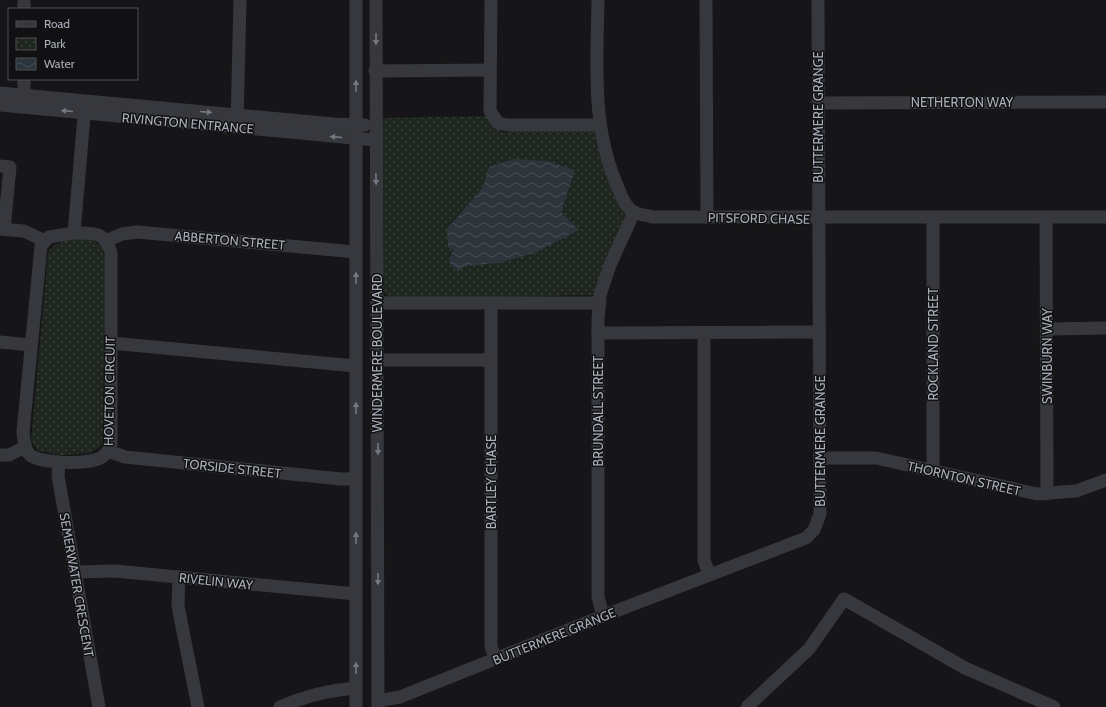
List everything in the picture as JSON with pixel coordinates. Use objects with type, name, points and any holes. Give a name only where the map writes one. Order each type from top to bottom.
[{"type":"street","points":[[237,121],[240,0]]},
{"type":"street","name":"WINDERMERE BOULEVARD","points":[[356,0],[356,707]]},
{"type":"street","name":"WINDERMERE BOULEVARD","points":[[376,0],[375,140],[378,704]]},
{"type":"street","points":[[490,0],[490,111],[498,123],[508,125],[599,124]]},
{"type":"street","points":[[598,0],[597,101],[599,124],[614,180],[625,204],[634,212]]},
{"type":"street","points":[[706,0],[707,217]]},
{"type":"street","name":"BUTTERMERE GRANGE","points":[[378,704],[400,697],[710,574],[806,538],[814,530],[820,514],[818,0]]},
{"type":"street","points":[[375,70],[490,70]]},
{"type":"street","points":[[24,80],[24,101]]},
{"type":"street","name":"RIVINGTON ENTRANCE","points":[[0,93],[24,101],[237,121],[375,126]]},
{"type":"street","name":"RIVINGTON ENTRANCE","points":[[0,105],[24,101]]},
{"type":"street","name":"NETHERTON WAY","points":[[818,103],[1106,102]]},
{"type":"street","points":[[74,233],[85,107]]},
{"type":"street","name":"RIVINGTON ENTRANCE","points":[[237,121],[356,139],[375,140]]},
{"type":"street","points":[[0,166],[10,167],[2,229],[24,231],[45,241]]},
{"type":"street","name":"PITSFORD CHASE","points":[[634,212],[652,217],[1106,217]]},
{"type":"street","name":"BRUNDALL STREET","points":[[603,616],[598,597],[598,333],[600,295],[610,265],[634,212]]},
{"type":"street","name":"SWINBURN WAY","points":[[1046,217],[1047,494]]},
{"type":"street","name":"ROCKLAND STREET","points":[[932,218],[933,471]]},
{"type":"street","name":"ABBERTON STREET","points":[[106,241],[122,234],[137,232],[356,252]]},
{"type":"street","points":[[0,456],[9,455],[25,448],[23,432],[40,253],[45,241],[49,237],[74,233],[95,233],[106,241]]},
{"type":"street","name":"HOVETON CIRCUIT","points":[[25,448],[29,454],[36,458],[59,462],[90,461],[102,458],[108,451],[110,444],[111,252],[106,241]]},
{"type":"street","points":[[377,303],[600,303]]},
{"type":"street","name":"BARTLEY CHASE","points":[[491,303],[491,647],[496,659]]},
{"type":"street","points":[[1047,329],[1106,328]]},
{"type":"street","points":[[598,333],[820,332]]},
{"type":"street","points":[[704,333],[704,560],[710,574]]},
{"type":"street","points":[[0,342],[32,345]]},
{"type":"street","points":[[111,343],[356,366]]},
{"type":"street","points":[[377,360],[491,360]]},
{"type":"street","name":"TORSIDE STREET","points":[[108,451],[126,457],[341,479],[356,479]]},
{"type":"street","name":"THORNTON STREET","points":[[820,458],[876,458],[1037,494],[1076,491],[1106,480]]},
{"type":"street","name":"SEMERWATER CRESCENT","points":[[59,462],[58,476],[99,707]]},
{"type":"street","name":"RIVELIN WAY","points":[[75,572],[114,571],[356,594]]},
{"type":"street","points":[[179,577],[178,606],[198,707]]},
{"type":"street","points":[[747,707],[809,649],[844,599],[965,668],[1054,707]]},
{"type":"street","points":[[280,707],[307,696],[336,689],[356,688]]},
{"type":"green space","points":[[488,116],[501,132],[596,129],[626,212],[594,295],[390,299],[382,290],[383,118]]},
{"type":"green space","points":[[92,239],[102,247],[105,261],[103,444],[91,453],[62,455],[38,451],[31,441],[48,253],[56,244],[67,240]]},
{"type":"water","points":[[514,159],[547,161],[575,170],[561,212],[579,230],[537,252],[499,263],[465,266],[458,272],[449,262],[453,250],[448,247],[447,229],[483,187],[489,167]]}]
